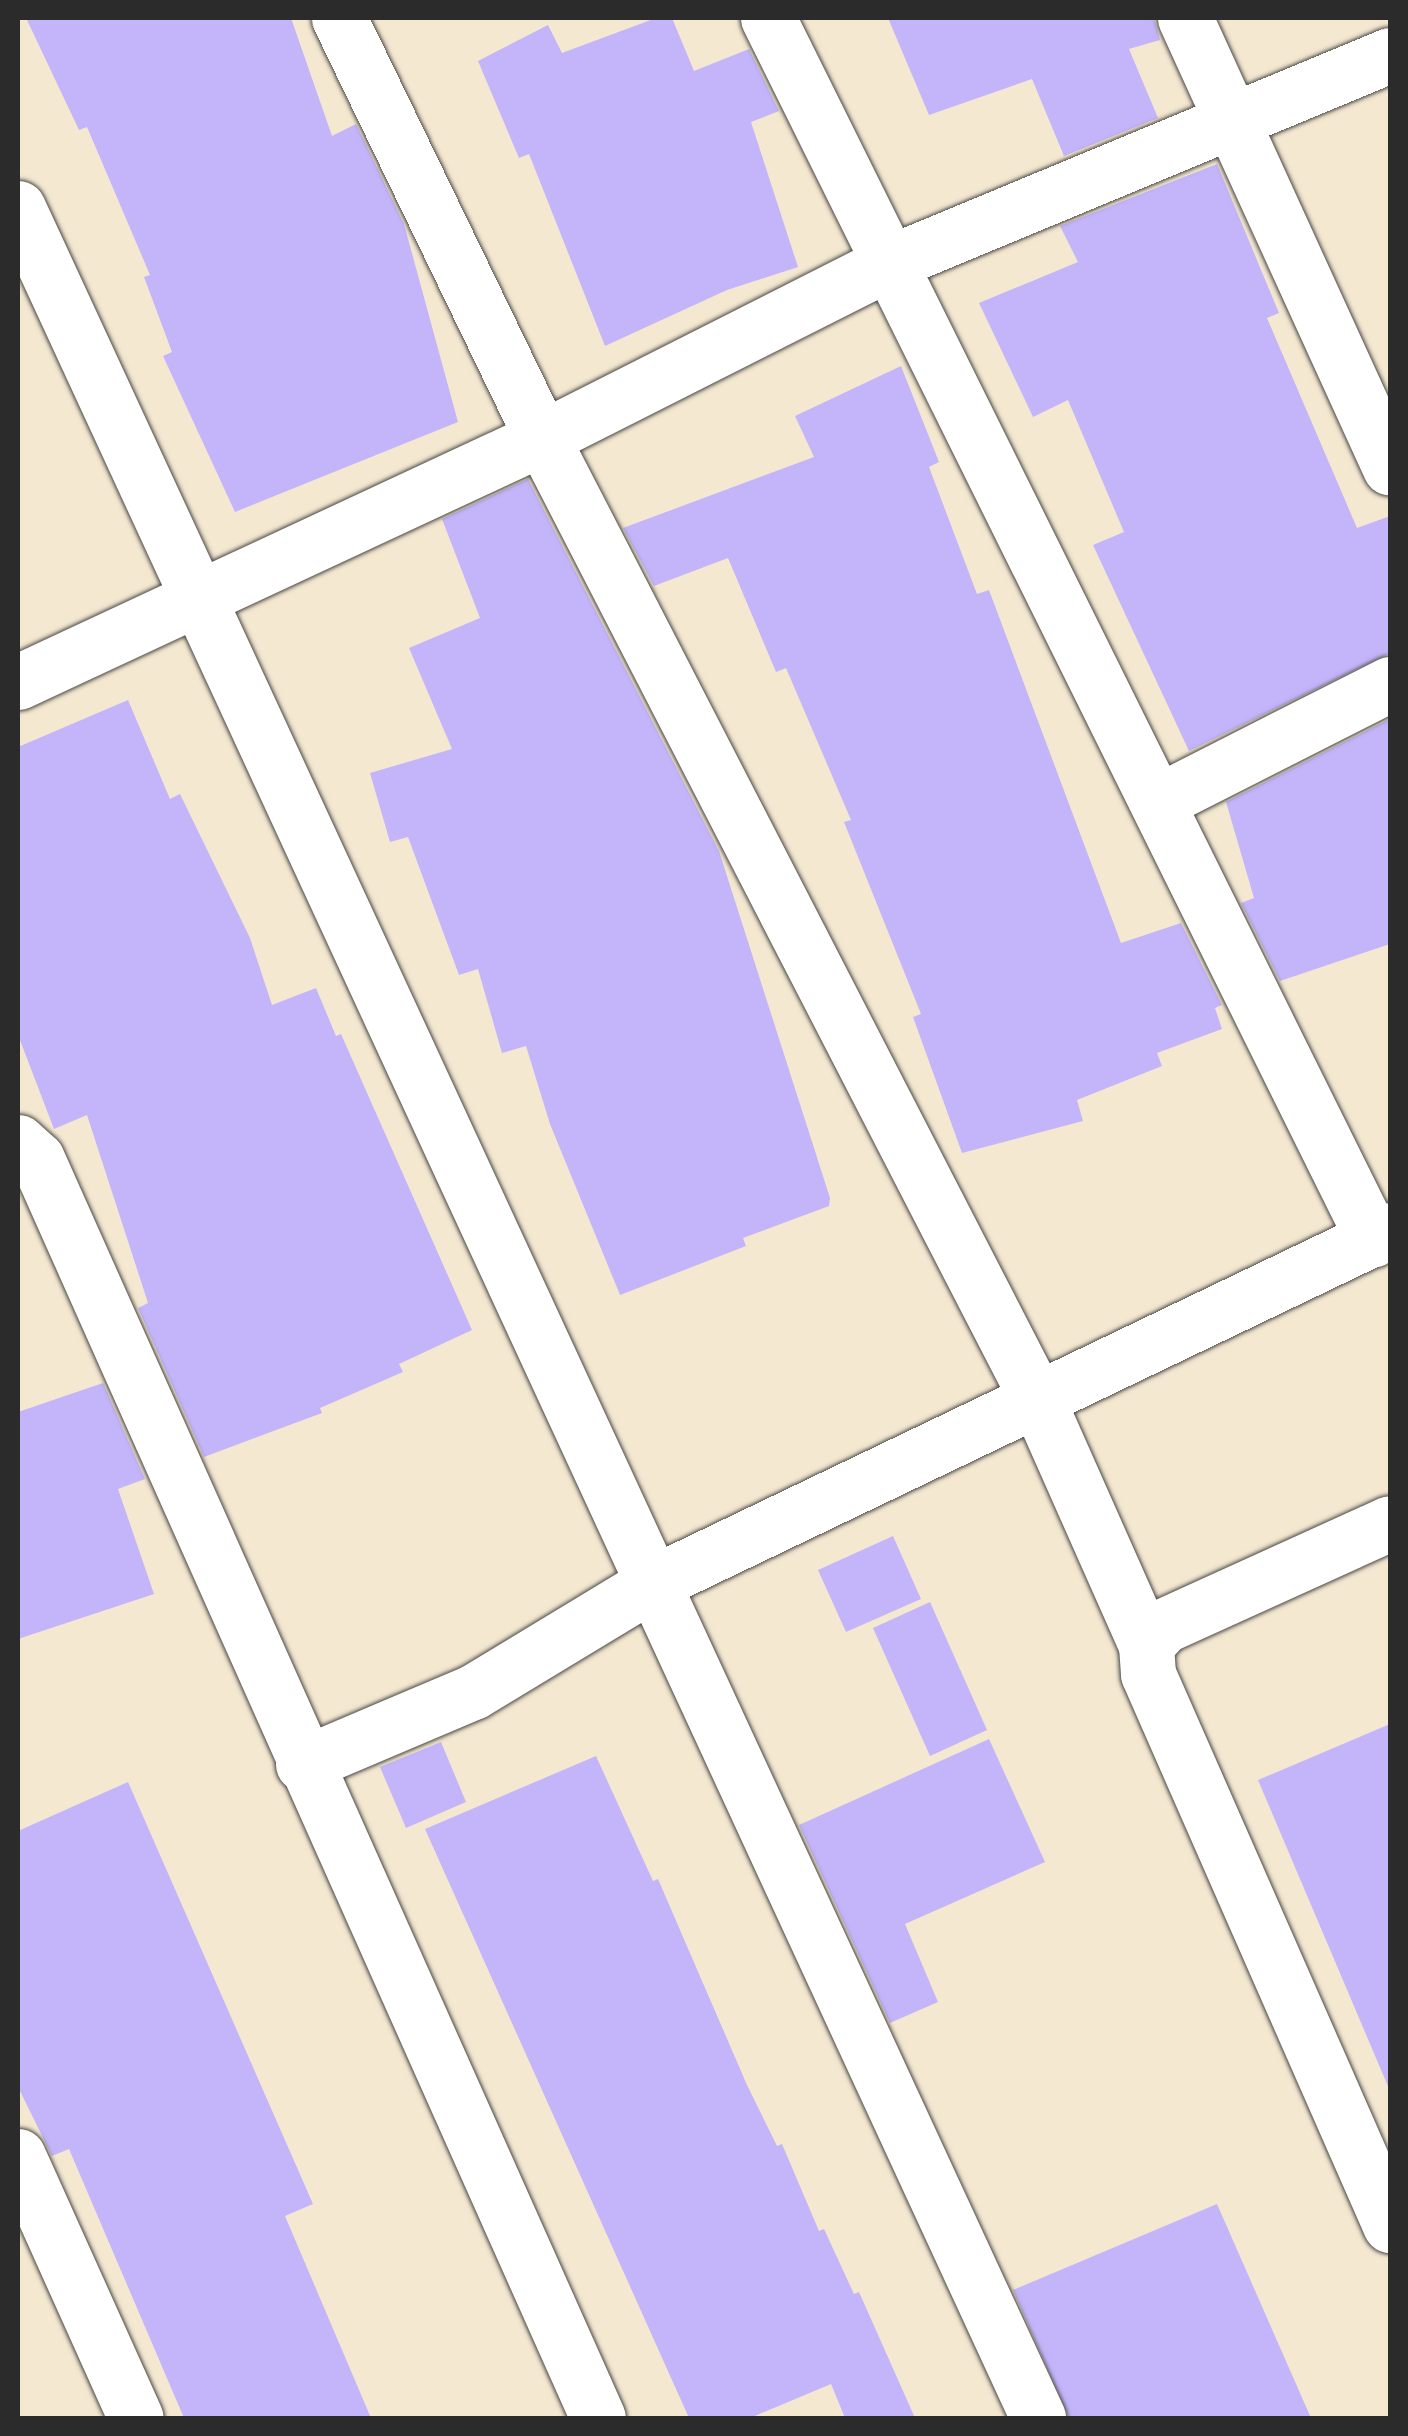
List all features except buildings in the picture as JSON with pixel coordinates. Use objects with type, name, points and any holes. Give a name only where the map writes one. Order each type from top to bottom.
[{"type":"street","points":[[339,18],[542,438],[1037,1399],[1146,1645],[1148,1674],[1390,2225]]},
{"type":"street","points":[[303,1764],[473,1692],[653,1583],[1382,1234],[1157,802],[768,18]]},
{"type":"street","points":[[1185,18],[1390,468]]},
{"type":"street","points":[[18,682],[202,601],[542,438],[889,263],[1390,55]]},
{"type":"street","points":[[18,208],[1038,2418]]},
{"type":"street","points":[[1157,802],[1390,684]]},
{"type":"street","points":[[18,1142],[37,1159],[303,1764],[598,2418]]},
{"type":"street","points":[[1146,1645],[1163,1626],[1390,1523]]},
{"type":"street","points":[[18,2156],[136,2418]]}]
